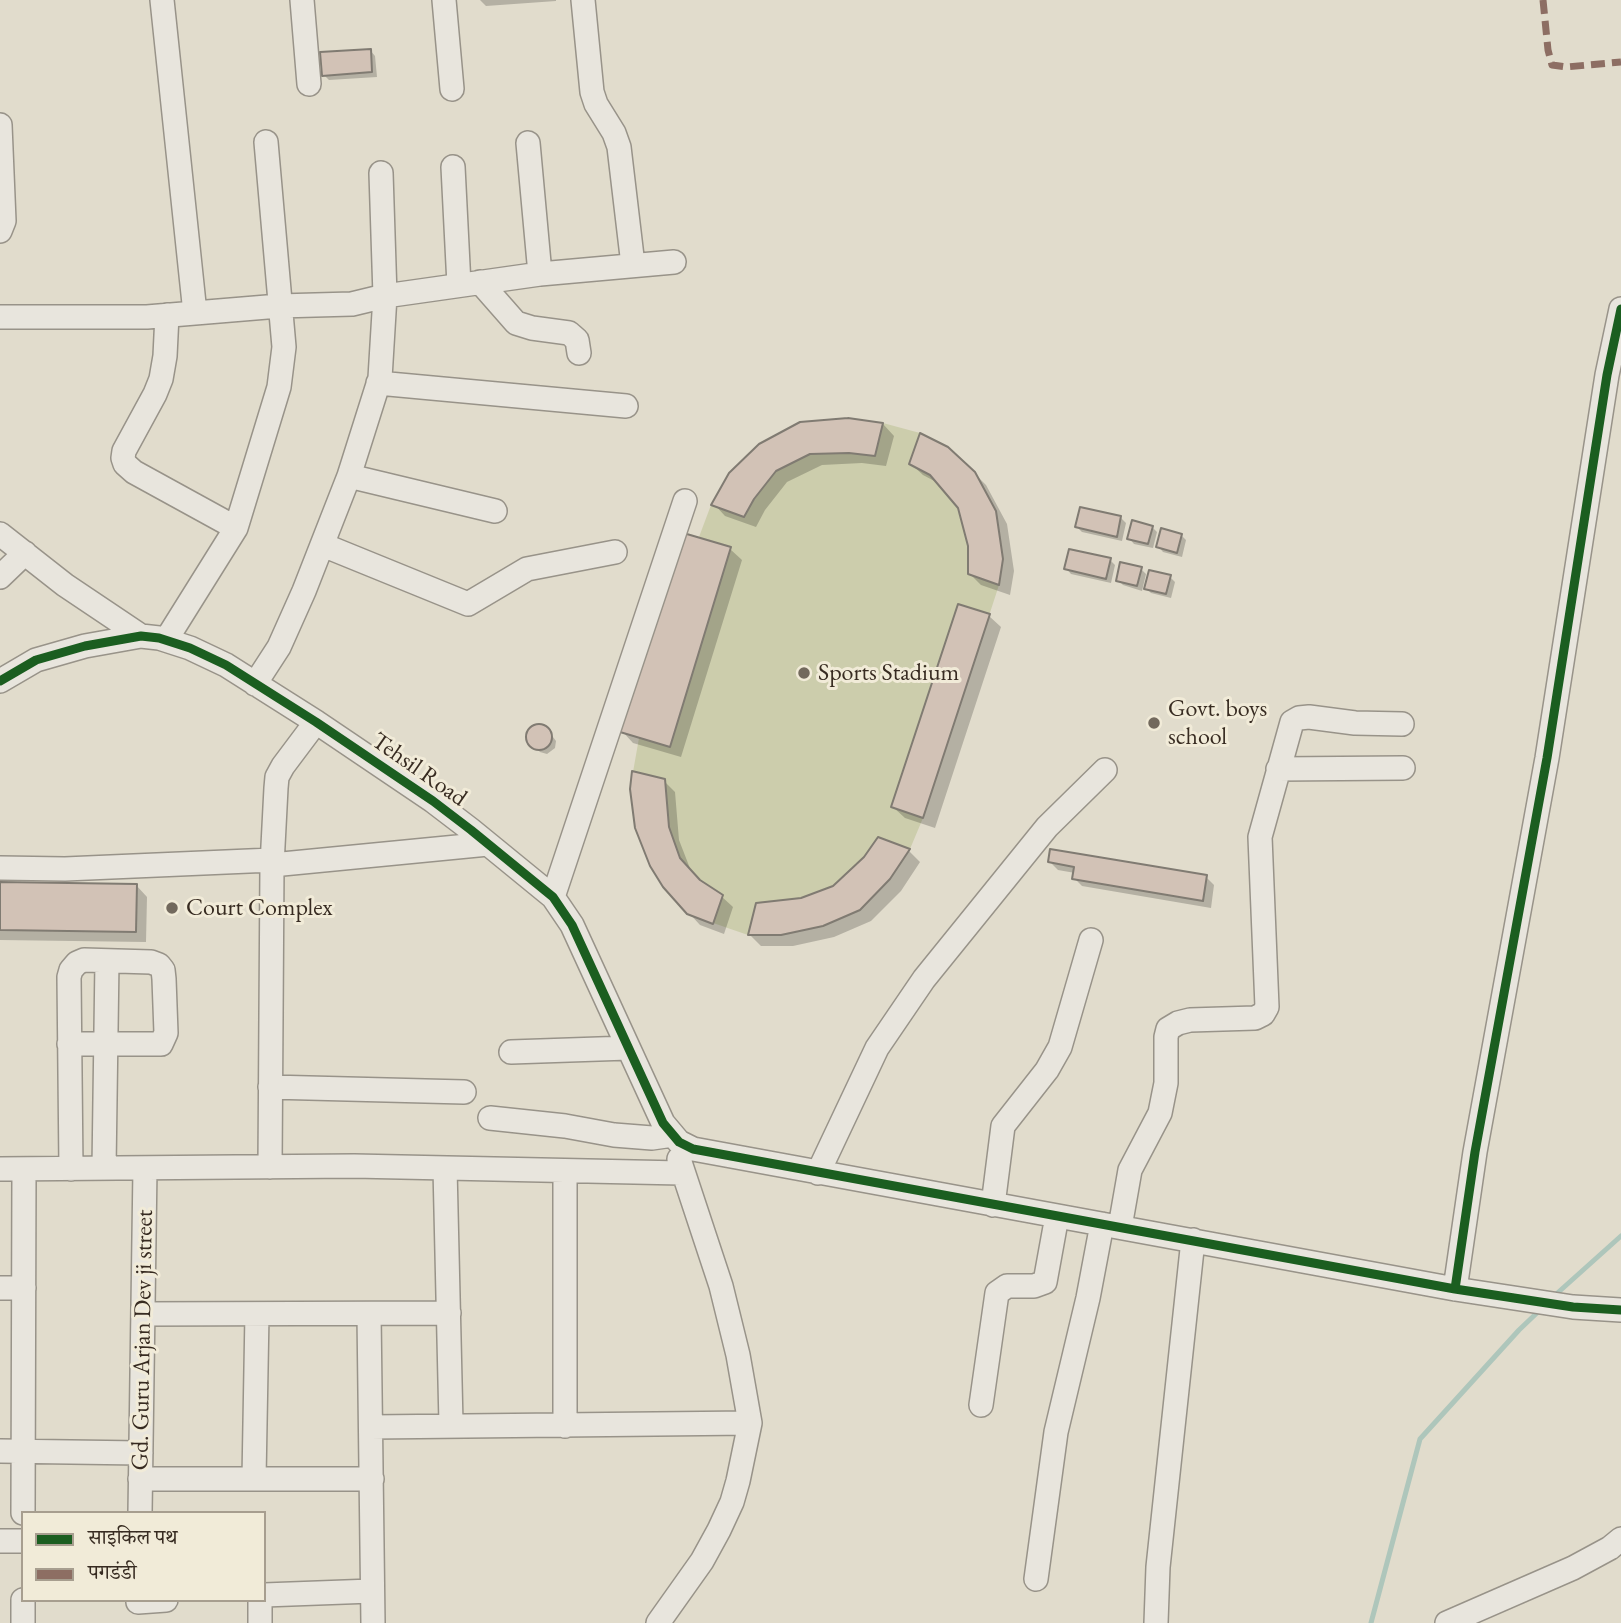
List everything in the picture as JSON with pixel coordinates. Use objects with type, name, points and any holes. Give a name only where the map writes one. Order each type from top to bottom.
[{"type":"street","points":[[162,0],[195,313]]},
{"type":"street","points":[[302,0],[309,84]]},
{"type":"street","points":[[444,0],[452,89]]},
{"type":"street","points":[[583,0],[592,92],[596,104],[609,122],[619,148],[633,265]]},
{"type":"street","points":[[0,125],[4,221],[0,231]]},
{"type":"street","points":[[166,640],[236,528],[279,387],[284,347],[266,142]]},
{"type":"street","points":[[528,143],[540,274]]},
{"type":"street","points":[[453,167],[470,284],[516,323],[531,328],[569,333],[577,341],[579,353]]},
{"type":"street","points":[[255,684],[292,621],[349,477],[378,383],[385,296],[381,173]]},
{"type":"street","points":[[0,317],[147,317],[279,306],[352,304],[385,296],[540,274],[674,262]]},
{"type":"street","points":[[1460,1290],[1475,1152],[1547,758],[1605,388],[1621,309]]},
{"type":"street","points":[[167,315],[164,369],[155,394],[124,451],[125,464],[134,472],[236,528]]},
{"type":"street","points":[[378,383],[626,407]]},
{"type":"street","points":[[349,477],[495,510]]},
{"type":"street","points":[[553,897],[685,501]]},
{"type":"street","points":[[0,534],[65,585],[141,636]]},
{"type":"street","points":[[323,545],[468,604],[527,569],[615,552]]},
{"type":"street","points":[[0,577],[26,554]]},
{"type":"street","name":"Tehsil Road","points":[[0,681],[36,660],[85,646],[141,636],[166,640],[214,659],[316,722],[433,801],[553,897],[572,925],[663,1123],[676,1138]]},
{"type":"street","points":[[1036,1578],[1056,1432],[1088,1298],[1130,1170],[1160,1113],[1166,1083],[1168,1029],[1190,1020],[1255,1018],[1263,1014],[1267,1007],[1259,854],[1264,818],[1288,731],[1292,722],[1299,718],[1402,723]]},
{"type":"street","points":[[270,1167],[272,862],[277,777],[282,766],[316,722]]},
{"type":"street","points":[[1278,769],[1403,768]]},
{"type":"street","points":[[818,1173],[877,1048],[924,979],[1047,827],[1105,770]]},
{"type":"street","points":[[0,868],[65,869],[272,862],[488,844]]},
{"type":"street","points":[[993,1205],[1003,1126],[1047,1070],[1060,1048],[1091,940]]},
{"type":"street","points":[[69,1044],[161,1044],[166,1033],[164,979],[159,965],[151,962],[84,960],[71,970],[69,977],[69,1044],[71,1169]]},
{"type":"street","points":[[104,1168],[107,961]]},
{"type":"street","points":[[511,1052],[628,1048]]},
{"type":"street","points":[[270,1087],[464,1092]]},
{"type":"street","points":[[490,1118],[565,1126],[614,1135],[676,1138],[704,1152],[1460,1290],[1573,1307],[1621,1310]]},
{"type":"street","points":[[658,1623],[702,1561],[732,1502],[750,1423],[714,1259],[681,1173],[676,1138]]},
{"type":"street","points":[[0,1168],[444,1168],[681,1173]]},
{"type":"street","name":"Gd. Guru Arjan Dev ji street","points":[[140,1511],[145,1168]]},
{"type":"street","points":[[444,1168],[452,1424]]},
{"type":"street","points":[[23,1511],[24,1169]]},
{"type":"street","points":[[565,1171],[565,1426]]},
{"type":"street","points":[[981,1405],[997,1293],[1007,1286],[1034,1286],[1045,1282],[1057,1216]]},
{"type":"street","points":[[1156,1623],[1157,1567],[1193,1240]]},
{"type":"street","points":[[0,1288],[24,1288]]},
{"type":"street","points":[[143,1314],[449,1313]]},
{"type":"street","points":[[254,1478],[257,1314]]},
{"type":"street","points":[[369,1314],[373,1623]]},
{"type":"street","points":[[371,1427],[452,1424],[565,1426],[750,1423]]},
{"type":"street","points":[[0,1451],[141,1453]]},
{"type":"street","points":[[140,1479],[372,1479]]},
{"type":"street","points":[[1447,1623],[1573,1568],[1621,1539]]},
{"type":"street","points":[[0,1541],[21,1541]]},
{"type":"street","points":[[266,1595],[372,1591]]},
{"type":"street","points":[[23,1602],[23,1623]]},
{"type":"street","points":[[138,1608],[159,1602]]},
{"type":"street","points":[[260,1602],[260,1623]]},
{"type":"green space","name":"Sports Stadium","points":[[848,418],[883,423],[920,433],[948,447],[975,472],[996,511],[1003,559],[999,585],[923,818],[910,849],[890,879],[860,910],[823,926],[781,935],[748,935],[687,914],[663,887],[650,866],[635,828],[630,789],[639,738],[620,732],[680,532],[699,537],[711,505],[729,473],[759,444],[800,422]]},
{"type":"building","points":[[371,49],[372,72],[322,76],[320,52]]},
{"type":"building","points":[[848,418],[883,423],[875,456],[849,453],[810,454],[776,471],[744,517],[711,505],[729,473],[759,444],[800,422]]},
{"type":"building","points":[[920,433],[948,447],[975,472],[996,511],[1003,559],[999,585],[968,574],[968,546],[958,508],[930,475],[909,464]]},
{"type":"building","points":[[1080,507],[1121,516],[1117,537],[1075,527]]},
{"type":"building","points":[[1132,520],[1153,526],[1148,544],[1127,539]]},
{"type":"building","points":[[1161,528],[1182,534],[1177,553],[1156,547]]},
{"type":"building","points":[[680,532],[731,547],[670,747],[620,732]]},
{"type":"building","points":[[1069,549],[1111,558],[1106,579],[1064,569]]},
{"type":"building","points":[[1120,562],[1142,567],[1137,586],[1116,581]]},
{"type":"building","points":[[1149,570],[1171,575],[1166,594],[1144,589]]},
{"type":"building","points":[[958,604],[990,614],[923,818],[891,807]]},
{"type":"building","points":[[539,724],[548,728],[552,737],[548,746],[539,750],[530,746],[526,737],[530,728]]},
{"type":"building","points":[[632,771],[665,779],[669,827],[680,858],[700,880],[723,895],[713,924],[687,914],[663,887],[650,866],[635,828],[630,789]]},
{"type":"building","points":[[878,837],[910,849],[890,879],[860,910],[823,926],[781,935],[748,935],[756,903],[801,898],[833,886],[864,857]]},
{"type":"building","points":[[1050,849],[1207,875],[1203,901],[1072,879],[1074,867],[1048,862]]},
{"type":"building","points":[[0,882],[137,884],[136,932],[0,930]]},
{"type":"waterway","points":[[1553,1297],[1621,1236]]},
{"type":"waterway","points":[[1371,1623],[1420,1439],[1541,1309]]},
{"type":"marked path","points":[[1543,0],[1552,65],[1566,67],[1621,62]]},
{"type":"cycle path","points":[[1455,1289],[1475,1152],[1547,758],[1607,375],[1621,309]]},
{"type":"cycle path","points":[[0,681],[36,660],[85,646],[141,636],[159,638],[190,648],[226,665],[433,801],[553,897],[572,925],[663,1123],[679,1142],[693,1149],[1455,1289],[1573,1307],[1621,1310]]},
{"type":"place","name":"Sports Stadium","points":[[804,673]]},
{"type":"place","name":"Govt. boys school","points":[[1154,723]]},
{"type":"place","name":"Court Complex","points":[[172,908]]}]
